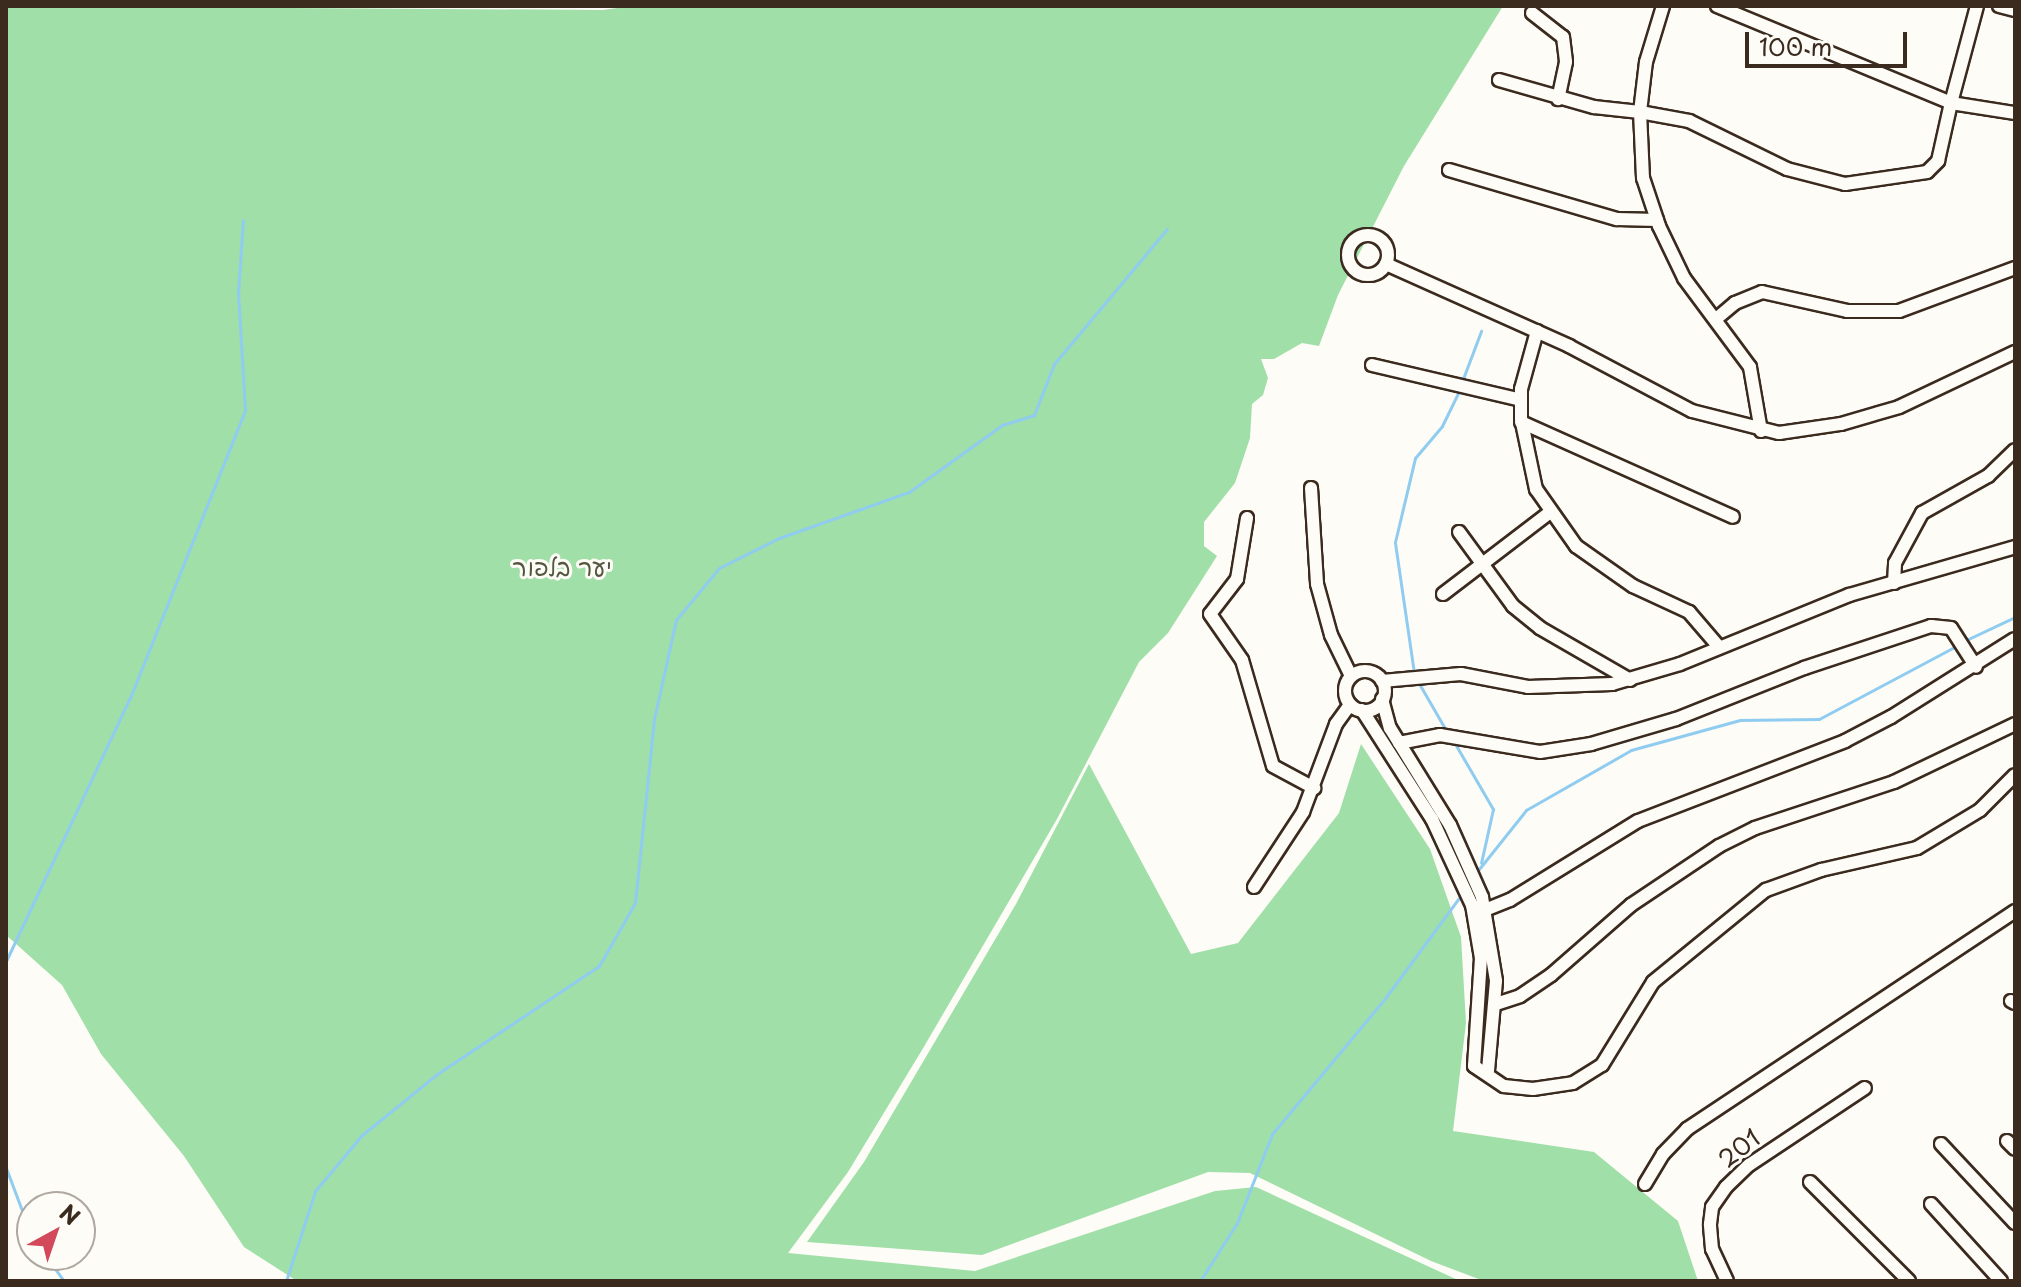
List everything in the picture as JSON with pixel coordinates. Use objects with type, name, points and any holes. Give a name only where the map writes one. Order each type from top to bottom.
[{"type":"street","points":[[1663,6],[1646,62],[1640,112],[1643,178],[1657,220],[1684,278],[1750,367],[1761,431]]},
{"type":"street","points":[[1717,6],[1951,103],[2015,113]]},
{"type":"street","points":[[1499,80],[1558,99],[1689,121],[1787,169],[1845,184],[1927,172],[1938,161],[1977,6]]},
{"type":"street","points":[[1999,6],[2015,10]]},
{"type":"street","points":[[1532,13],[1563,37],[1566,62],[1558,99]]},
{"type":"street","points":[[1449,170],[1617,219],[1657,220]]},
{"type":"street","points":[[1386,264],[1537,331],[1692,411],[1761,431],[1841,424],[1899,407],[2015,352]]},
{"type":"street","points":[[1716,319],[1742,299],[1762,292],[1847,311],[1899,311],[2015,268]]},
{"type":"street","points":[[1537,331],[1521,400],[1521,422],[1525,457],[1549,513],[1587,556],[1689,612],[1719,647]]},
{"type":"street","points":[[1372,365],[1521,400]]},
{"type":"street","points":[[1521,422],[1733,517]]},
{"type":"street","points":[[1894,583],[1895,563],[1922,513],[1988,476],[2015,450]]},
{"type":"street","points":[[1311,488],[1317,584],[1331,635],[1351,676]]},
{"type":"street","points":[[1443,594],[1549,513]]},
{"type":"street","points":[[1247,518],[1237,579],[1210,614],[1242,660],[1273,766],[1314,788]]},
{"type":"street","points":[[1459,532],[1513,606],[1540,628],[1630,680]]},
{"type":"street","points":[[1457,852],[1356,708],[1345,687],[1351,676],[1368,671],[1382,681],[1461,674],[1566,689],[1630,680],[1894,583],[2015,547]]},
{"type":"street","points":[[1399,743],[1440,735],[1540,752],[1591,744],[1676,719],[1804,668],[1931,626],[1951,628],[1976,667]]},
{"type":"street","points":[[1480,904],[1524,892],[1638,821],[1845,741],[1976,667],[2015,639]]},
{"type":"street","points":[[1382,681],[1382,699],[1399,743],[1457,852],[1480,904],[1495,951],[1496,1004],[1488,1071]]},
{"type":"street","points":[[1254,887],[1314,788],[1336,724],[1356,708],[1382,699]]},
{"type":"street","points":[[1496,1004],[1520,996],[1551,975],[1631,905],[1719,846],[1755,828],[1894,782],[2015,724]]},
{"type":"street","points":[[1480,904],[1481,958],[1474,1066],[1488,1071],[1504,1086],[1554,1088],[1589,1075],[1611,1054],[1653,982],[1766,890],[1789,879],[1917,848],[1980,810],[2015,775]]},
{"type":"street","points":[[1645,1184],[1663,1154],[1687,1129],[2015,911]]},
{"type":"street","name":"201","points":[[1727,1281],[1712,1249],[1710,1224],[1712,1207],[1726,1187],[1749,1165],[1865,1088]]},
{"type":"street","points":[[1941,1144],[2015,1223]]},
{"type":"street","points":[[1810,1182],[1909,1281]]},
{"type":"street","points":[[1931,1204],[2001,1281]]},
{"type":"green space","name":"יער בלפור","points":[[6,6],[603,10],[632,6],[1503,6],[1404,166],[1338,295],[1319,346],[1302,343],[1274,359],[1261,359],[1268,378],[1263,395],[1252,404],[1250,438],[1235,483],[1204,522],[1204,546],[1217,556],[1168,633],[1139,662],[1057,819],[922,1050],[848,1172],[788,1253],[975,1271],[1215,1191],[1256,1187],[1460,1281],[297,1281],[244,1247],[184,1156],[101,1054],[62,985],[6,935]]},
{"type":"green space","points":[[1361,744],[1430,849],[1461,937],[1466,1023],[1453,1131],[1594,1152],[1678,1221],[1698,1281],[1484,1281],[1431,1261],[1250,1173],[1208,1172],[982,1255],[807,1242],[864,1162],[1016,904],[1089,764],[1191,954],[1238,943],[1339,813]]},
{"type":"waterway","points":[[6,961],[130,698],[245,410],[238,293],[243,220]]},
{"type":"waterway","points":[[286,1281],[315,1191],[362,1135],[437,1074],[599,966],[635,903],[654,719],[676,620],[719,568],[779,538],[909,492],[1002,425],[1034,415],[1054,364],[1167,229]]},
{"type":"waterway","points":[[1461,384],[1481,331]]},
{"type":"waterway","points":[[1414,673],[1395,542],[1415,458],[1442,426],[1459,391]]},
{"type":"waterway","points":[[1964,641],[2015,617]]},
{"type":"waterway","points":[[1475,874],[1526,810],[1631,750],[1740,720],[1819,719],[1958,645]]},
{"type":"waterway","points":[[1417,680],[1447,732]]},
{"type":"waterway","points":[[1454,742],[1493,809],[1481,863]]},
{"type":"waterway","points":[[1200,1281],[1237,1223],[1272,1134],[1383,1001],[1462,894]]},
{"type":"waterway","points":[[6,1168],[16,1195]]},
{"type":"waterway","points":[[57,1271],[64,1281]]}]
